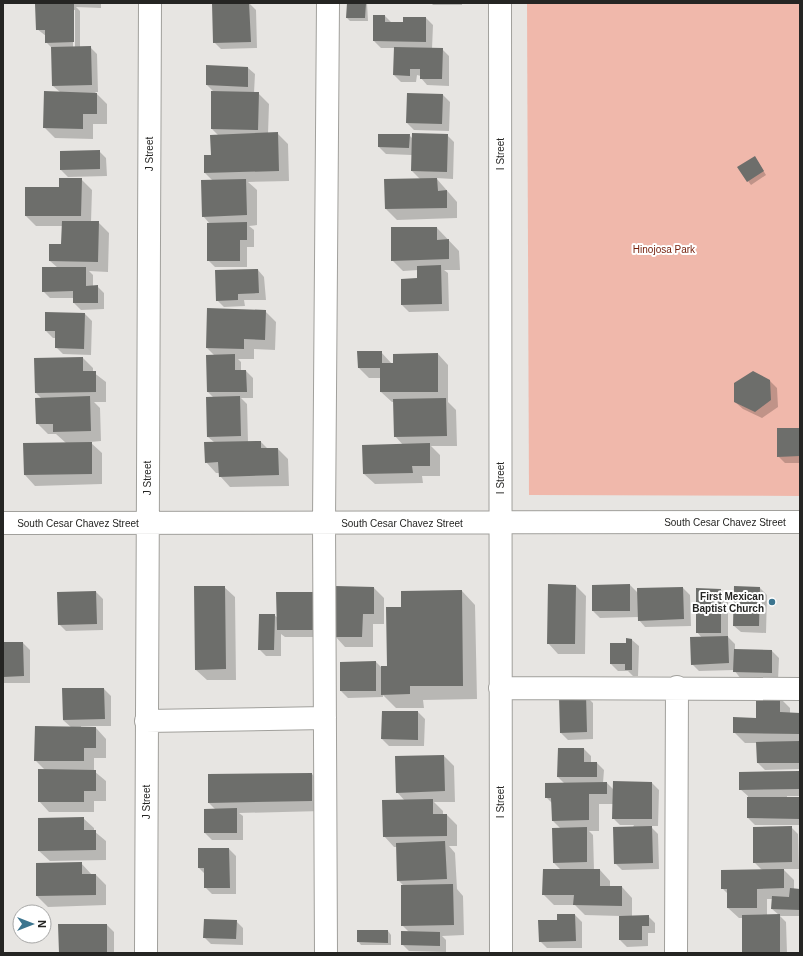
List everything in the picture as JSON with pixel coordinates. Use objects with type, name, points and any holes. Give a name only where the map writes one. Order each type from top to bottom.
[{"type":"street","name":"J Street","points":[[146,953],[150,3]]},
{"type":"street","points":[[326,953],[324,522],[328,3]]},
{"type":"street","name":"I Street","points":[[500,3],[501,953]]},
{"type":"street","name":"South Cesar Chavez Street","points":[[3,522],[800,522]]},
{"type":"street","points":[[676,953],[677,687]]},
{"type":"street","points":[[500,688],[677,687],[800,689]]},
{"type":"street","points":[[146,721],[325,718]]},
{"type":"green space","name":"Hinojosa Park","points":[[527,3],[800,3],[800,496],[529,495]]},
{"type":"building","points":[[74,3],[74,42],[45,43],[45,30],[36,30],[35,4]]},
{"type":"building","points":[[212,3],[249,3],[251,42],[213,43]]},
{"type":"building","points":[[347,3],[366,3],[365,18],[346,18]]},
{"type":"building","points":[[373,15],[385,15],[385,22],[403,22],[403,17],[426,17],[426,42],[373,41]]},
{"type":"building","points":[[91,46],[92,85],[52,86],[51,47]]},
{"type":"building","points":[[394,47],[443,48],[442,79],[420,79],[420,69],[410,69],[410,76],[393,75]]},
{"type":"building","points":[[206,65],[248,67],[248,87],[206,85]]},
{"type":"building","points":[[44,91],[97,93],[97,114],[83,114],[83,129],[43,128]]},
{"type":"building","points":[[211,91],[259,92],[258,130],[211,129]]},
{"type":"building","points":[[407,93],[443,94],[442,124],[406,123]]},
{"type":"building","points":[[278,132],[279,171],[204,173],[204,155],[211,155],[210,135]]},
{"type":"building","points":[[412,133],[448,134],[447,172],[411,171]]},
{"type":"building","points":[[378,134],[410,134],[409,148],[378,147]]},
{"type":"building","points":[[100,150],[100,169],[60,170],[60,151]]},
{"type":"building","points":[[755,156],[764,171],[747,182],[737,167]]},
{"type":"building","points":[[59,178],[82,178],[81,216],[25,216],[25,187],[59,187]]},
{"type":"building","points":[[437,178],[438,191],[447,190],[447,208],[385,209],[384,179]]},
{"type":"building","points":[[246,179],[247,215],[202,217],[201,180]]},
{"type":"building","points":[[62,221],[99,221],[98,262],[49,261],[49,244],[61,244]]},
{"type":"building","points":[[247,222],[247,240],[240,240],[240,261],[207,261],[207,223]]},
{"type":"building","points":[[391,227],[437,227],[437,240],[449,239],[449,259],[391,261]]},
{"type":"building","points":[[441,265],[442,304],[401,305],[401,279],[417,278],[417,266]]},
{"type":"building","points":[[42,267],[86,267],[86,286],[98,285],[98,303],[73,303],[73,291],[42,292]]},
{"type":"building","points":[[258,269],[259,293],[238,294],[238,300],[216,301],[215,270]]},
{"type":"building","points":[[207,308],[266,310],[265,340],[244,339],[244,349],[206,348]]},
{"type":"building","points":[[45,312],[85,313],[84,349],[55,348],[55,331],[45,331]]},
{"type":"building","points":[[357,351],[382,351],[382,363],[393,363],[393,354],[438,353],[438,392],[380,392],[380,368],[358,368]]},
{"type":"building","points":[[235,354],[235,370],[246,370],[247,392],[207,392],[206,355]]},
{"type":"building","points":[[83,357],[83,371],[96,371],[96,392],[35,393],[34,358]]},
{"type":"building","points":[[753,371],[770,380],[771,400],[755,412],[734,402],[734,383]]},
{"type":"building","points":[[90,396],[91,431],[53,432],[53,424],[36,424],[35,398]]},
{"type":"building","points":[[240,396],[241,436],[207,437],[206,397]]},
{"type":"building","points":[[446,398],[447,436],[394,437],[393,399]]},
{"type":"building","points":[[777,428],[800,428],[800,456],[777,457]]},
{"type":"building","points":[[261,441],[261,448],[278,448],[279,475],[219,477],[218,462],[205,463],[204,442]]},
{"type":"building","points":[[92,442],[92,474],[24,475],[23,443]]},
{"type":"building","points":[[430,443],[430,466],[412,466],[413,473],[363,474],[362,445]]},
{"type":"building","points":[[548,584],[576,585],[575,644],[547,644]]},
{"type":"building","points":[[630,584],[630,611],[592,611],[592,585]]},
{"type":"building","points":[[194,586],[225,586],[226,669],[195,670]]},
{"type":"building","points":[[335,586],[374,587],[374,614],[363,614],[362,637],[334,637]]},
{"type":"building","points":[[734,586],[760,587],[759,626],[733,626]]},
{"type":"building","points":[[683,587],[684,619],[638,621],[637,588]]},
{"type":"building","points":[[696,588],[721,589],[721,633],[696,633]]},
{"type":"building","points":[[462,590],[463,686],[410,686],[410,694],[381,695],[381,666],[387,666],[386,607],[401,607],[401,591]]},
{"type":"building","points":[[96,591],[97,624],[58,625],[57,592]]},
{"type":"building","points":[[276,592],[314,592],[315,630],[277,630]]},
{"type":"building","points":[[259,614],[275,614],[274,650],[258,650]]},
{"type":"building","points":[[728,636],[729,663],[691,665],[690,637]]},
{"type":"building","points":[[626,638],[632,639],[632,670],[625,670],[625,664],[610,664],[610,643],[626,643]]},
{"type":"building","points":[[3,642],[23,642],[24,676],[3,677]]},
{"type":"building","points":[[734,649],[772,650],[772,673],[733,672]]},
{"type":"building","points":[[376,661],[376,691],[340,691],[340,662]]},
{"type":"building","points":[[62,688],[104,688],[105,719],[63,720]]},
{"type":"building","points":[[586,695],[587,732],[560,733],[559,696]]},
{"type":"building","points":[[756,696],[780,697],[780,712],[800,713],[800,734],[733,733],[733,717],[756,718]]},
{"type":"building","points":[[382,711],[418,711],[418,740],[381,739]]},
{"type":"building","points":[[35,726],[96,727],[96,748],[84,748],[84,761],[34,761]]},
{"type":"building","points":[[800,741],[800,763],[757,763],[756,742]]},
{"type":"building","points":[[558,748],[584,748],[584,762],[597,762],[597,777],[557,777]]},
{"type":"building","points":[[444,755],[445,791],[396,793],[395,756]]},
{"type":"building","points":[[38,769],[96,770],[96,791],[84,791],[84,802],[38,802]]},
{"type":"building","points":[[799,771],[799,789],[739,790],[739,772]]},
{"type":"building","points":[[312,773],[312,801],[208,803],[208,774]]},
{"type":"building","points":[[613,781],[652,782],[652,819],[612,819]]},
{"type":"building","points":[[607,782],[607,794],[589,794],[589,820],[552,821],[551,798],[545,798],[545,783]]},
{"type":"building","points":[[747,797],[800,797],[800,819],[747,818]]},
{"type":"building","points":[[433,799],[433,814],[447,814],[447,836],[383,837],[382,800]]},
{"type":"building","points":[[237,808],[237,833],[204,833],[204,809]]},
{"type":"building","points":[[84,817],[84,830],[96,830],[96,850],[38,851],[38,818]]},
{"type":"building","points":[[652,826],[653,863],[614,864],[613,827]]},
{"type":"building","points":[[792,826],[792,862],[753,863],[753,827]]},
{"type":"building","points":[[587,827],[587,862],[553,863],[552,828]]},
{"type":"building","points":[[445,841],[447,879],[397,881],[396,843]]},
{"type":"building","points":[[198,848],[229,848],[230,888],[204,888],[204,868],[198,868]]},
{"type":"building","points":[[82,862],[82,874],[96,874],[96,895],[36,896],[36,863]]},
{"type":"building","points":[[543,869],[600,869],[600,886],[622,886],[622,906],[573,905],[574,895],[542,895]]},
{"type":"building","points":[[784,869],[784,888],[757,889],[757,908],[727,908],[727,889],[721,889],[721,870]]},
{"type":"building","points":[[453,884],[454,925],[401,926],[401,885]]},
{"type":"building","points":[[790,888],[800,889],[800,910],[771,909],[772,896],[789,897]]},
{"type":"building","points":[[557,914],[575,914],[576,941],[539,942],[538,920],[557,920]]},
{"type":"building","points":[[780,914],[780,952],[742,953],[742,915]]},
{"type":"building","points":[[649,915],[649,926],[642,926],[642,940],[619,940],[619,916]]},
{"type":"building","points":[[204,919],[237,920],[236,939],[203,938]]},
{"type":"building","points":[[58,924],[107,924],[107,953],[59,953]]},
{"type":"building","points":[[357,930],[388,930],[388,943],[357,942]]},
{"type":"building","points":[[401,931],[440,932],[440,946],[401,945]]},
{"type":"place","name":"First Mexican Baptist Church","points":[[772,602]]}]
